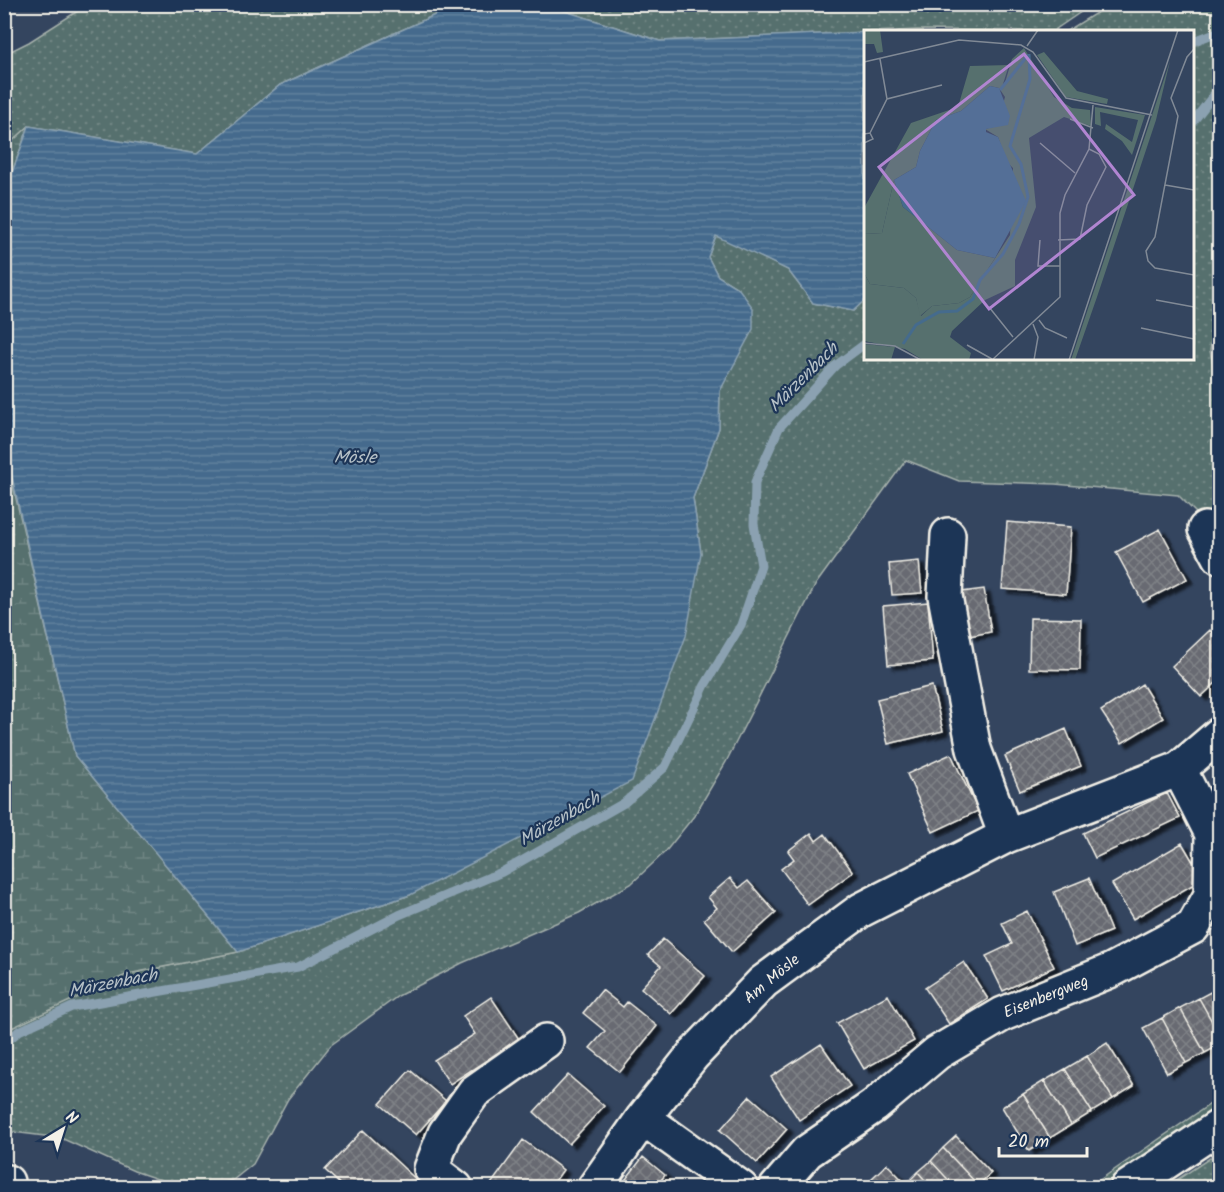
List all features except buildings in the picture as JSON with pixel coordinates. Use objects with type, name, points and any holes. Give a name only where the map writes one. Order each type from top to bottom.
[{"type":"street","points":[[1205,529],[1220,557]]},
{"type":"street","points":[[948,535],[945,596],[974,749],[1006,836]]},
{"type":"street","name":"Am Mösle","points":[[594,1188],[643,1118],[693,1054],[763,982],[861,910],[1006,836],[1179,769],[1220,734]]},
{"type":"street","name":"Eisenbergweg","points":[[776,1188],[807,1152],[874,1106],[937,1053],[1004,1014],[1112,970],[1193,927],[1211,895],[1212,834],[1179,769]]},
{"type":"street","points":[[456,1188],[431,1168],[445,1133],[474,1092],[546,1041]]},
{"type":"street","points":[[643,1118],[741,1188]]},
{"type":"street","points":[[1127,1188],[1220,1126]]},
{"type":"green space","points":[[650,4],[667,9],[669,4],[1091,5],[1054,30],[864,30],[864,32],[660,41],[546,5]]},
{"type":"green space","points":[[87,5],[457,5],[280,85],[197,154],[29,126],[5,148],[5,54],[29,42]]},
{"type":"green space","points":[[1109,5],[1219,5],[1220,282],[1210,351],[1220,392],[1219,545],[1209,526],[1178,495],[1055,484],[959,481],[906,460],[816,584],[726,762],[694,816],[666,851],[631,884],[579,913],[462,963],[398,996],[331,1045],[288,1099],[253,1164],[233,1180],[205,1187],[169,1183],[134,1171],[61,1138],[5,1131],[4,1031],[128,974],[238,952],[410,895],[701,553],[693,498],[719,428],[720,391],[734,361],[739,289],[718,276],[708,257],[716,235],[788,270],[813,303],[853,311],[864,301],[864,360],[1194,360],[1194,30],[1069,30]]},
{"type":"green space","points":[[29,126],[5,191],[5,148]]},
{"type":"green space","points":[[4,446],[75,756],[238,952],[128,974],[5,1031]]},
{"type":"green space","points":[[1219,1098],[1219,1109],[1102,1187],[1088,1188]]},
{"type":"green space","points":[[1219,1152],[1219,1174],[1199,1187],[1166,1187]]},
{"type":"water","name":"Mösle","points":[[457,5],[546,5],[660,41],[864,32],[864,301],[853,311],[813,303],[788,270],[716,236],[708,257],[718,276],[739,289],[753,308],[753,329],[720,391],[719,428],[693,498],[701,553],[686,636],[632,781],[410,895],[238,952],[75,756],[5,446],[5,192],[29,126],[197,154],[280,85]]},
{"type":"waterway","points":[[1194,41],[1220,31]]},
{"type":"waterway","name":"Märzenbach","points":[[1194,120],[1220,87]]},
{"type":"waterway","name":"Märzenbach","points":[[4,1044],[19,1031],[72,1007],[298,967],[399,915],[502,872],[624,803],[665,767],[705,685],[741,625],[761,566],[754,524],[755,482],[779,428],[835,366],[864,344]]}]
